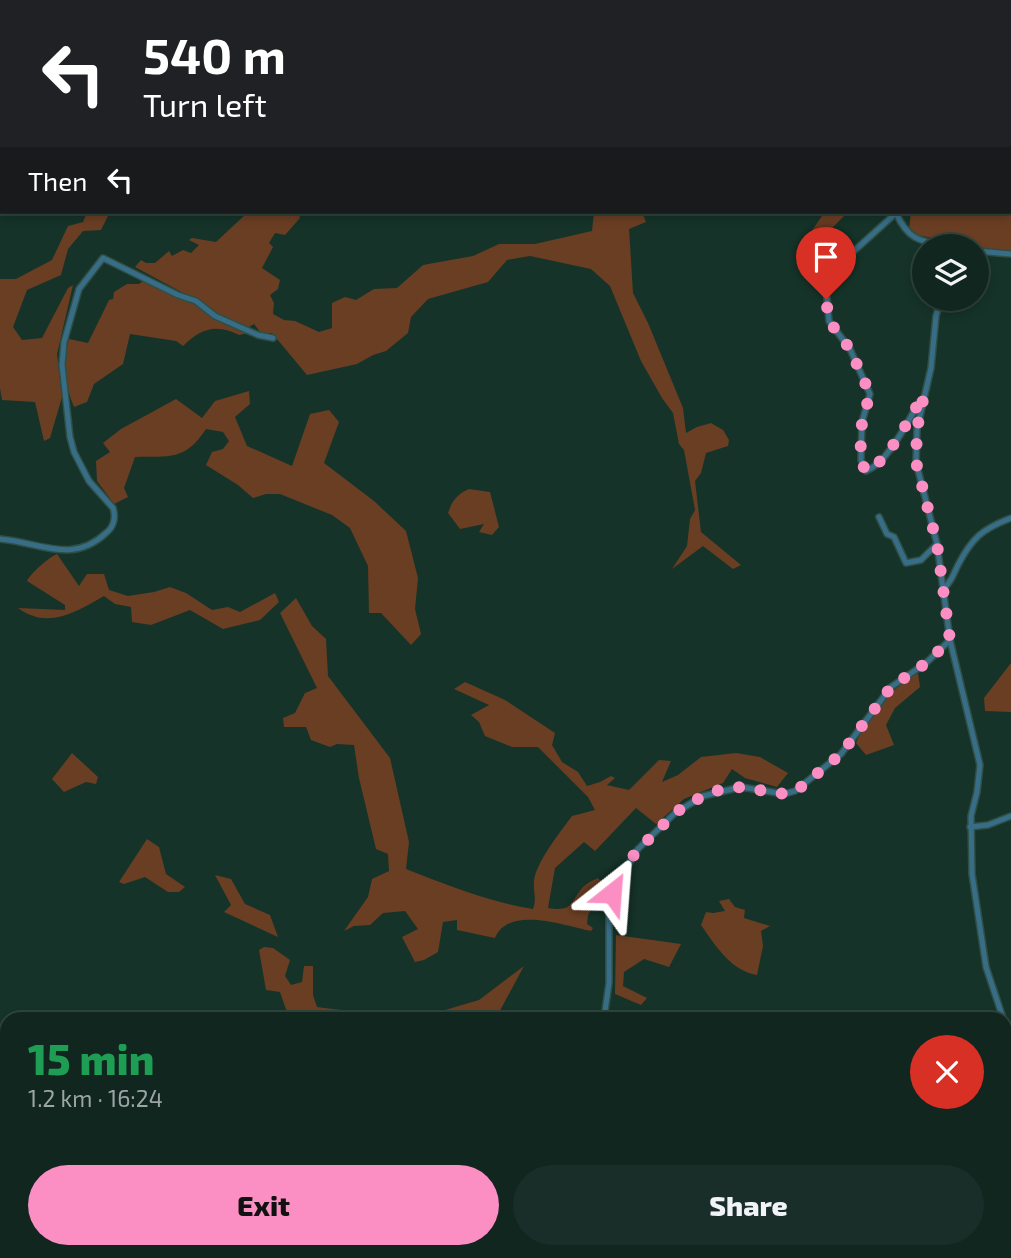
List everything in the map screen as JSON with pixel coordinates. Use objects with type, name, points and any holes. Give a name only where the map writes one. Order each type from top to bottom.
[{"type":"street","points":[[894,214],[833,270],[826,288],[829,321],[850,349],[870,394],[862,422],[860,460],[866,471],[873,467],[895,442],[924,395]]},
{"type":"street","points":[[897,214],[901,224],[912,236]]},
{"type":"street","points":[[989,251],[1011,254]]},
{"type":"street","points":[[0,539],[22,541],[56,550],[76,551],[101,537],[113,523],[113,508],[89,481],[74,452],[62,365],[64,342],[79,289],[103,258],[153,284],[196,300],[215,316],[258,335],[273,338]]},
{"type":"street","points":[[939,311],[934,327],[931,368],[917,429],[916,462],[937,544],[950,640],[980,765],[970,827],[972,874],[983,953],[1001,1012]]},
{"type":"street","points":[[879,517],[887,534],[894,537],[906,563],[921,560],[937,544]]},
{"type":"street","points":[[944,588],[972,540],[1011,518]]},
{"type":"street","points":[[605,1012],[608,983],[609,905],[617,883],[638,849],[675,813],[703,796],[741,787],[784,794],[795,792],[841,754],[891,687],[926,663],[950,640]]},
{"type":"street","points":[[970,827],[988,825],[1011,816]]},
{"type":"shaded area","points":[[86,214],[109,214],[101,230],[83,231],[68,249],[61,275],[27,290],[13,327],[22,340],[42,338],[68,288],[73,285],[57,354],[62,397],[50,438],[44,441],[35,402],[2,400],[0,279],[16,279],[52,260],[68,226],[83,222]]},
{"type":"shaded area","points":[[246,214],[299,214],[300,218],[285,235],[275,233],[269,243],[273,247],[262,268],[280,280],[278,289],[270,295],[274,303],[273,314],[319,332],[332,328],[332,303],[345,297],[356,300],[374,289],[397,288],[423,265],[473,256],[499,244],[535,244],[592,231],[594,214],[643,214],[646,222],[629,229],[633,293],[683,408],[686,433],[711,423],[723,430],[729,440],[728,446],[706,453],[701,473],[695,481],[701,532],[741,565],[733,569],[703,546],[672,569],[687,546],[690,519],[695,510],[684,450],[679,444],[673,413],[641,361],[610,286],[591,269],[530,256],[507,260],[488,282],[428,299],[411,317],[408,333],[386,351],[357,364],[307,375],[272,333],[261,333],[254,324],[249,327],[216,315],[209,307],[135,267],[141,260],[155,263],[169,251],[172,256],[183,250],[191,253],[199,245],[189,240],[192,238],[216,242]]},
{"type":"shaded area","points":[[823,214],[846,214],[812,248],[800,248]]},
{"type":"shaded area","points":[[911,214],[1011,214],[1011,252],[989,249],[989,234],[914,234],[909,229]]},
{"type":"shaded area","points":[[143,281],[197,305],[248,333],[239,335],[223,329],[209,330],[196,335],[183,346],[176,341],[130,334],[123,364],[94,384],[87,402],[74,407],[66,373],[69,339],[88,343],[109,300],[113,299],[114,292],[127,284],[139,284]]},
{"type":"shaded area","points":[[249,391],[250,404],[235,417],[247,446],[292,466],[310,414],[329,410],[339,422],[324,463],[374,501],[406,531],[418,578],[415,609],[421,634],[411,645],[381,613],[369,613],[368,566],[350,528],[332,515],[280,494],[253,498],[206,465],[212,452],[223,449],[229,441],[223,432],[206,429],[191,447],[176,455],[135,457],[124,488],[128,497],[114,504],[97,481],[96,461],[110,452],[103,443],[121,429],[176,399],[202,418],[215,401]]},
{"type":"shaded area","points":[[469,489],[490,492],[499,527],[492,535],[479,532],[484,524],[460,529],[448,513],[456,498]]},
{"type":"shaded area","points":[[57,554],[79,586],[87,574],[104,574],[109,590],[128,596],[170,587],[186,593],[212,610],[228,607],[240,612],[275,593],[279,602],[260,620],[223,629],[190,610],[151,625],[132,622],[131,607],[115,604],[104,596],[72,613],[51,618],[40,618],[18,608],[65,610],[65,605],[27,581],[40,566]]},
{"type":"shaded area","points":[[296,598],[312,626],[326,639],[328,676],[390,758],[409,842],[406,869],[453,887],[533,909],[536,873],[550,847],[572,816],[595,810],[588,797],[538,747],[512,747],[485,736],[479,722],[471,715],[489,705],[454,689],[465,682],[505,700],[555,733],[552,745],[562,762],[578,772],[587,786],[611,776],[615,778],[607,785],[629,790],[659,760],[671,761],[662,782],[678,775],[701,757],[736,753],[760,757],[788,773],[777,787],[745,778],[732,769],[723,783],[684,799],[656,824],[636,808],[595,851],[584,842],[555,868],[548,908],[567,907],[583,887],[598,878],[607,888],[605,902],[595,903],[588,915],[587,924],[593,928],[591,931],[553,922],[524,920],[512,922],[502,928],[495,938],[457,930],[457,920],[443,922],[438,952],[415,962],[402,937],[418,929],[405,911],[383,913],[370,925],[354,926],[344,931],[368,897],[372,879],[389,871],[388,854],[376,849],[354,745],[337,744],[330,747],[311,740],[306,727],[284,727],[283,718],[295,713],[305,693],[317,688],[280,613]]},
{"type":"shaded area","points":[[1011,663],[1011,712],[985,711],[984,698]]},
{"type":"shaded area","points":[[918,673],[920,687],[895,708],[886,725],[894,745],[866,755],[856,743],[867,722],[890,694]]},
{"type":"shaded area","points":[[72,753],[98,777],[96,784],[86,782],[64,792],[52,779]]},
{"type":"shaded area","points":[[147,839],[159,847],[166,874],[185,887],[179,892],[168,892],[145,877],[124,884],[119,882]]},
{"type":"shaded area","points":[[215,875],[231,879],[245,904],[270,915],[278,937],[224,912],[231,905]]},
{"type":"shaded area","points":[[729,899],[735,907],[745,910],[744,918],[770,926],[761,931],[763,946],[757,975],[732,963],[701,925],[706,912],[725,911],[719,901]]},
{"type":"shaded area","points":[[616,935],[681,944],[669,967],[644,959],[624,972],[623,986],[647,998],[641,1005],[615,994]]},
{"type":"shaded area","points":[[264,947],[273,948],[290,960],[285,976],[291,985],[302,982],[304,966],[313,966],[313,995],[317,1007],[357,1012],[287,1012],[280,992],[266,990],[259,950]]},
{"type":"shaded area","points":[[524,966],[499,1012],[438,1012],[479,1000]]},
{"type":"route","points":[[612,893],[631,857],[675,813],[693,801],[719,790],[741,787],[784,794],[795,792],[841,754],[891,687],[926,663],[950,640],[937,544],[916,462],[917,429],[924,395],[895,442],[873,467],[866,471],[860,460],[863,414],[870,394],[850,349],[829,321],[826,299]]}]
